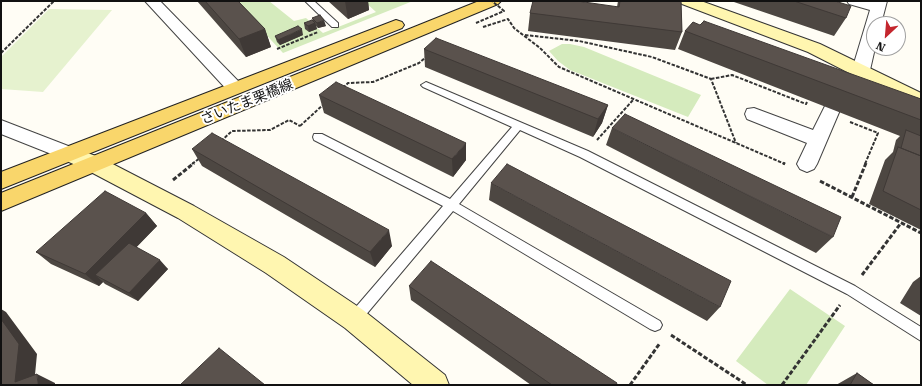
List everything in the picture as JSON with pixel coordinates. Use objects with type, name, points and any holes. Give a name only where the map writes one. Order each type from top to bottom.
[{"type":"main road","name":"さいたま栗橋線","points":[[1,181],[456,1]]},
{"type":"main road","name":"さいたま栗橋線","points":[[1,202],[492,1]]},
{"type":"street","points":[[152,1],[235,88]]},
{"type":"street","points":[[687,1],[814,48],[921,100]]},
{"type":"street","points":[[854,1],[879,5],[855,68]]},
{"type":"street","points":[[799,165],[818,140],[822,109]]},
{"type":"street","points":[[754,114],[818,140]]},
{"type":"street","points":[[1,127],[94,164],[186,212],[275,265],[354,319],[436,385]]},
{"type":"lane","points":[[309,1],[335,25]]},
{"type":"lane","points":[[426,85],[584,154],[851,290],[921,335]]},
{"type":"lane","points":[[354,319],[519,125]]},
{"type":"lane","points":[[318,137],[452,205],[655,325]]},
{"type":"path","points":[[1,53],[54,1]]},
{"type":"path","points":[[476,23],[504,11],[492,1]]},
{"type":"path","points":[[482,27],[508,19],[514,28],[525,35],[559,66],[633,100],[737,144],[799,165]]},
{"type":"path","points":[[276,49],[335,25]]},
{"type":"path","points":[[525,35],[579,41],[652,57],[711,78],[732,75],[822,109]]},
{"type":"path","points":[[338,93],[348,83],[373,82],[419,63],[429,55]]},
{"type":"path","points":[[711,78],[737,144]]},
{"type":"path","points":[[584,154],[633,100]]},
{"type":"path","points":[[300,126],[327,102]]},
{"type":"path","points":[[220,141],[232,131],[270,130],[289,120],[318,137]]},
{"type":"path","points":[[849,122],[878,133],[852,197]]},
{"type":"path","points":[[154,196],[202,156]]},
{"type":"path","points":[[818,180],[921,233]]},
{"type":"path","points":[[655,325],[747,385]]},
{"type":"path","points":[[630,385],[668,333]]},
{"type":"green space","points":[[235,1],[269,1],[294,21],[306,18],[323,33],[376,12],[364,1],[413,1],[283,53]]},
{"type":"green space","points":[[49,9],[112,10],[43,92],[1,89],[1,57]]},
{"type":"green space","points":[[562,44],[584,47],[701,95],[688,117],[570,70],[558,61],[549,51]]},
{"type":"green space","points":[[790,289],[845,326],[806,385],[768,385],[736,361]]},
{"type":"building","points":[[205,1],[238,1],[265,29],[239,39]]},
{"type":"building","points":[[533,1],[577,1],[619,7],[620,1],[681,1],[682,32],[530,13]]},
{"type":"building","points":[[794,1],[835,1],[851,6],[846,18]]},
{"type":"building","points":[[320,15],[324,20],[317,23],[312,18]]},
{"type":"building","points":[[312,20],[315,23],[308,26],[304,23]]},
{"type":"building","points":[[704,21],[921,99],[921,120],[685,31],[693,22],[700,25]]},
{"type":"building","points":[[298,26],[302,29],[278,40],[275,36]]},
{"type":"building","points":[[436,38],[608,105],[598,119],[424,49]]},
{"type":"building","points":[[336,82],[466,143],[452,159],[319,95]]},
{"type":"building","points":[[625,114],[841,217],[833,237],[612,128]]},
{"type":"building","points":[[906,130],[921,136],[921,156],[901,148]]},
{"type":"building","points":[[212,133],[389,230],[370,252],[192,149]]},
{"type":"building","points":[[898,147],[921,156],[921,210],[883,191]]},
{"type":"building","points":[[507,164],[731,281],[720,307],[491,183]]},
{"type":"building","points":[[105,191],[146,213],[85,274],[36,252]]},
{"type":"building","points":[[129,243],[160,260],[129,293],[95,275]]},
{"type":"building","points":[[431,261],[617,383],[616,385],[552,385],[409,286]]},
{"type":"building","points":[[1,319],[19,344],[15,382],[37,374],[38,385],[1,385]]},
{"type":"building","points":[[219,348],[265,385],[180,385]]},
{"type":"building","points":[[857,373],[874,385],[850,385]]}]
